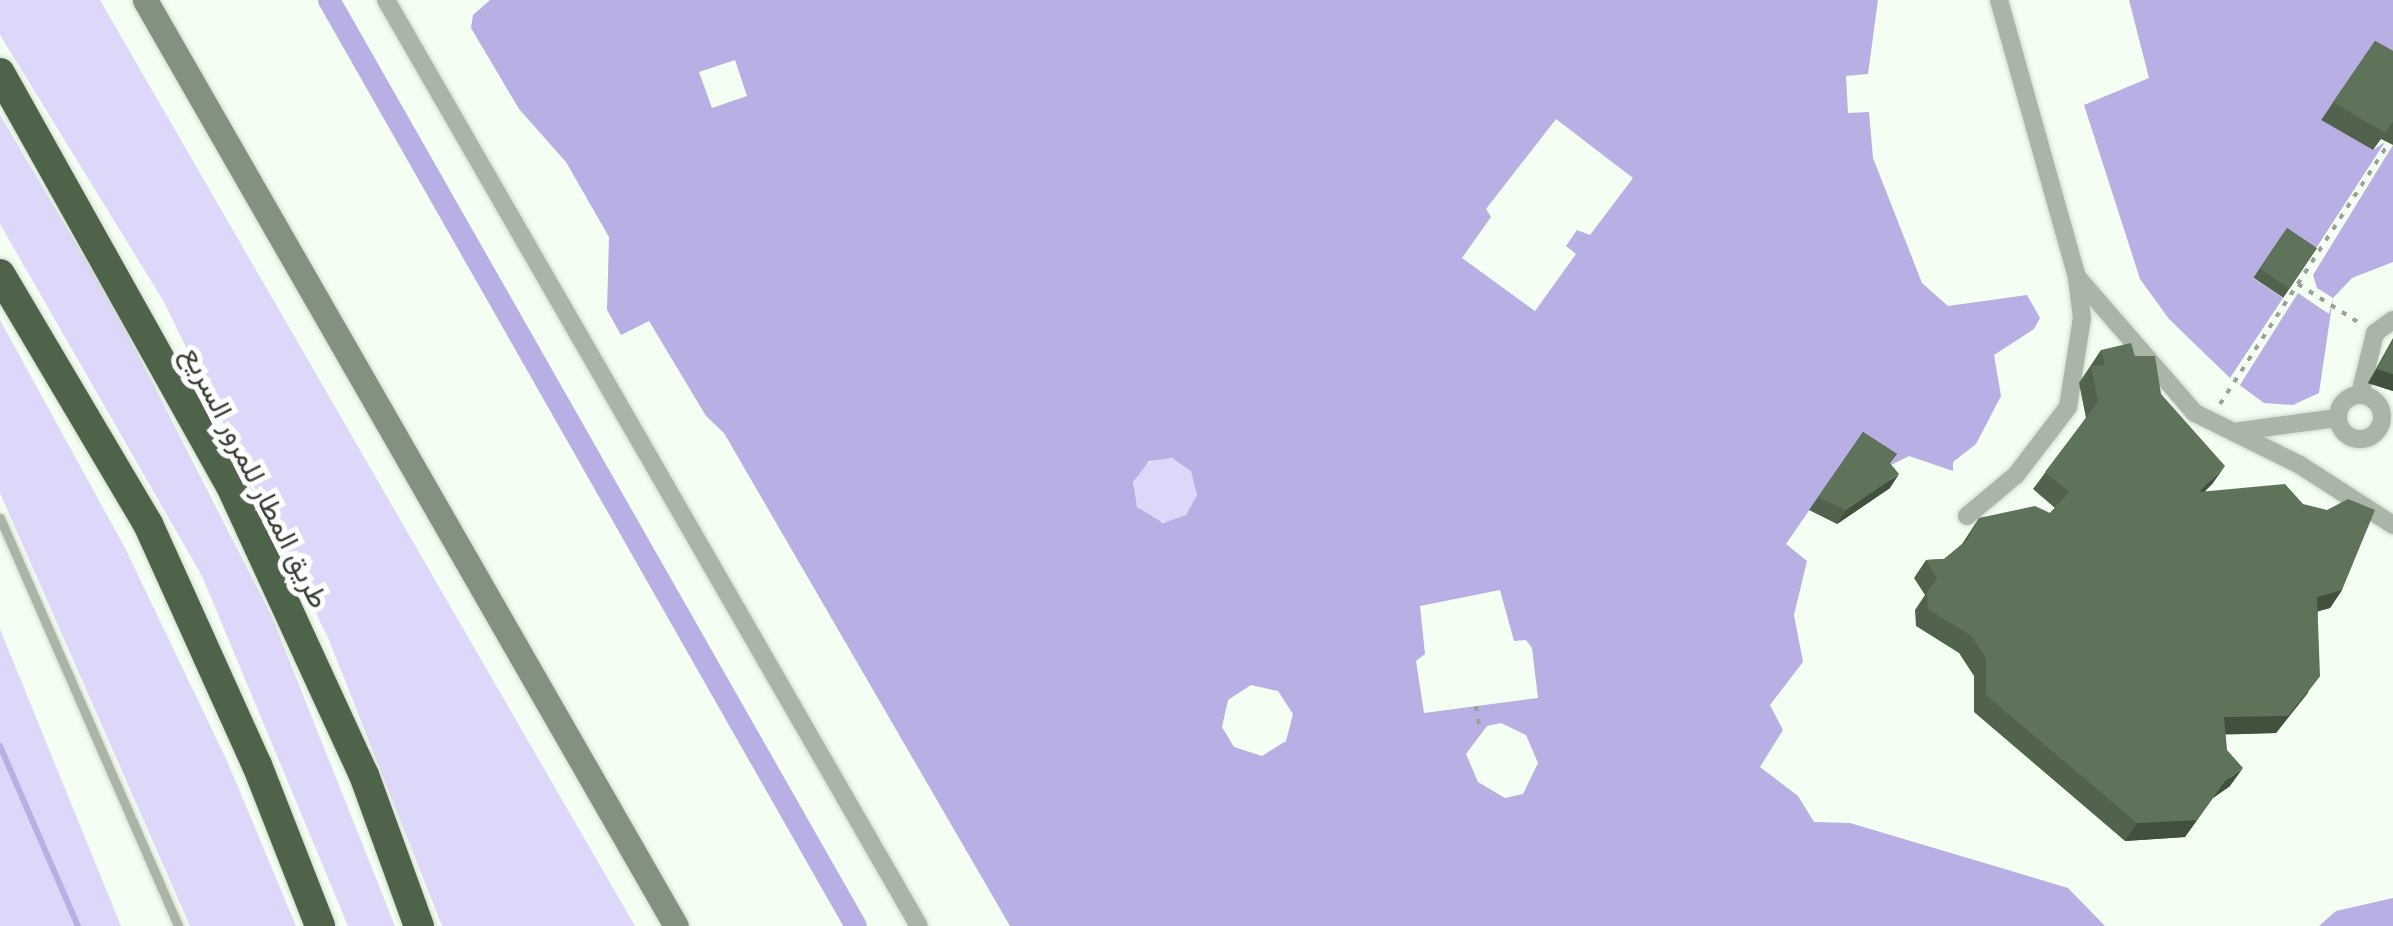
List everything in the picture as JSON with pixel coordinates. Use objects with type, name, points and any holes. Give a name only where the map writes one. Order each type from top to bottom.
[{"type":"highway","name":"طريق المطار للمرور السريع","points":[[0,73],[230,484],[364,775],[419,926]]},
{"type":"highway","points":[[0,274],[148,524],[257,765],[320,926]]},
{"type":"street","points":[[145,0],[676,926]]},
{"type":"street","points":[[386,0],[918,926]]},
{"type":"street","points":[[1967,516],[2016,475],[2068,407],[2082,318],[2076,277],[1999,0]]},
{"type":"street","points":[[2076,277],[2176,394],[2209,421],[2300,465],[2393,525]]},
{"type":"street","points":[[2360,394],[2375,333],[2393,320]]},
{"type":"street","points":[[2360,394],[2376,401],[2383,417],[2376,433],[2359,439],[2344,432],[2337,418],[2344,400],[2360,394]]},
{"type":"street","points":[[2232,432],[2337,418]]},
{"type":"lane","points":[[0,518],[178,926]]},
{"type":"path","points":[[2209,421],[2387,146]]},
{"type":"path","points":[[2298,284],[2375,333]]},
{"type":"path","points":[[1476,706],[1480,732]]},
{"type":"shaded area","points":[[0,0],[100,0],[635,926],[442,926],[329,640],[164,302],[0,35]]},
{"type":"shaded area","points":[[490,0],[1878,0],[1868,74],[1846,76],[1848,113],[1869,112],[1873,158],[1922,283],[1948,306],[2027,295],[2040,318],[2034,329],[1994,355],[2001,396],[1976,444],[1953,462],[1953,471],[1909,456],[1887,467],[1854,445],[1786,544],[1807,561],[1794,615],[1803,662],[1770,705],[1783,730],[1760,767],[1798,796],[1814,822],[1850,823],[2068,888],[2105,926],[1010,926],[724,433],[706,416],[649,321],[621,335],[607,310],[609,237],[566,162],[519,109],[471,28],[473,15]],"holes":[[[735,60],[747,96],[712,108],[699,72]],[[1556,119],[1633,178],[1590,235],[1577,230],[1566,246],[1576,254],[1535,311],[1462,258],[1491,217],[1486,209]],[[1172,458],[1191,471],[1197,495],[1186,515],[1163,523],[1137,507],[1133,482],[1149,461]],[[1500,590],[1514,641],[1526,640],[1532,648],[1538,698],[1424,713],[1416,661],[1425,654],[1420,606]],[[1251,685],[1278,691],[1293,714],[1286,741],[1262,756],[1234,747],[1222,727],[1228,700]],[[1501,723],[1526,735],[1538,763],[1523,794],[1505,798],[1478,782],[1466,754],[1487,726]]]},
{"type":"shaded area","points":[[2129,0],[2393,0],[2393,262],[2352,278],[2333,298],[2319,393],[2293,405],[2264,403],[2230,378],[2169,319],[2140,279],[2084,105],[2149,78]]},
{"type":"shaded area","points":[[0,115],[116,311],[272,617],[395,926],[348,926],[202,576],[0,224]]},
{"type":"shaded area","points":[[0,320],[125,548],[228,763],[296,926],[190,926],[0,493]]},
{"type":"shaded area","points":[[1165,458],[1188,467],[1197,490],[1188,513],[1165,522],[1142,513],[1133,490],[1142,467]]},
{"type":"shaded area","points":[[0,629],[121,926],[0,926]]},
{"type":"shaded area","points":[[2393,898],[2393,926],[2319,926],[2336,911]]},
{"type":"pier","points":[[2363,59],[2385,71],[2393,145],[2313,275],[2317,288],[2333,298],[2329,314],[2298,293],[2240,385],[2230,378],[2283,298],[2253,278],[2311,256],[2385,142],[2373,150],[2321,120]]},
{"type":"building","points":[[2375,41],[2393,51],[2393,122],[2385,133],[2333,102]]},
{"type":"building","points":[[2287,228],[2317,248],[2289,289],[2260,269]]},
{"type":"building","points":[[2393,341],[2393,374],[2377,369]]},
{"type":"building","points":[[2131,343],[2135,356],[2155,356],[2161,394],[2225,466],[2199,492],[2285,484],[2303,504],[2327,510],[2348,499],[2375,510],[2342,590],[2317,597],[2320,676],[2288,716],[2224,717],[2227,750],[2243,768],[2225,781],[2197,820],[2137,823],[1986,695],[1986,658],[1971,636],[1928,609],[1927,593],[1937,578],[1926,560],[1944,559],[1967,541],[1979,518],[2035,506],[2050,513],[2069,492],[2045,472],[2098,402],[2091,366],[2105,365],[2101,350]]},
{"type":"building","points":[[1863,432],[1897,454],[1889,462],[1899,474],[1846,510],[1818,497]]},
{"type":"waterway","points":[[329,0],[856,926]]},
{"type":"waterway","points":[[0,746],[78,926]]}]
